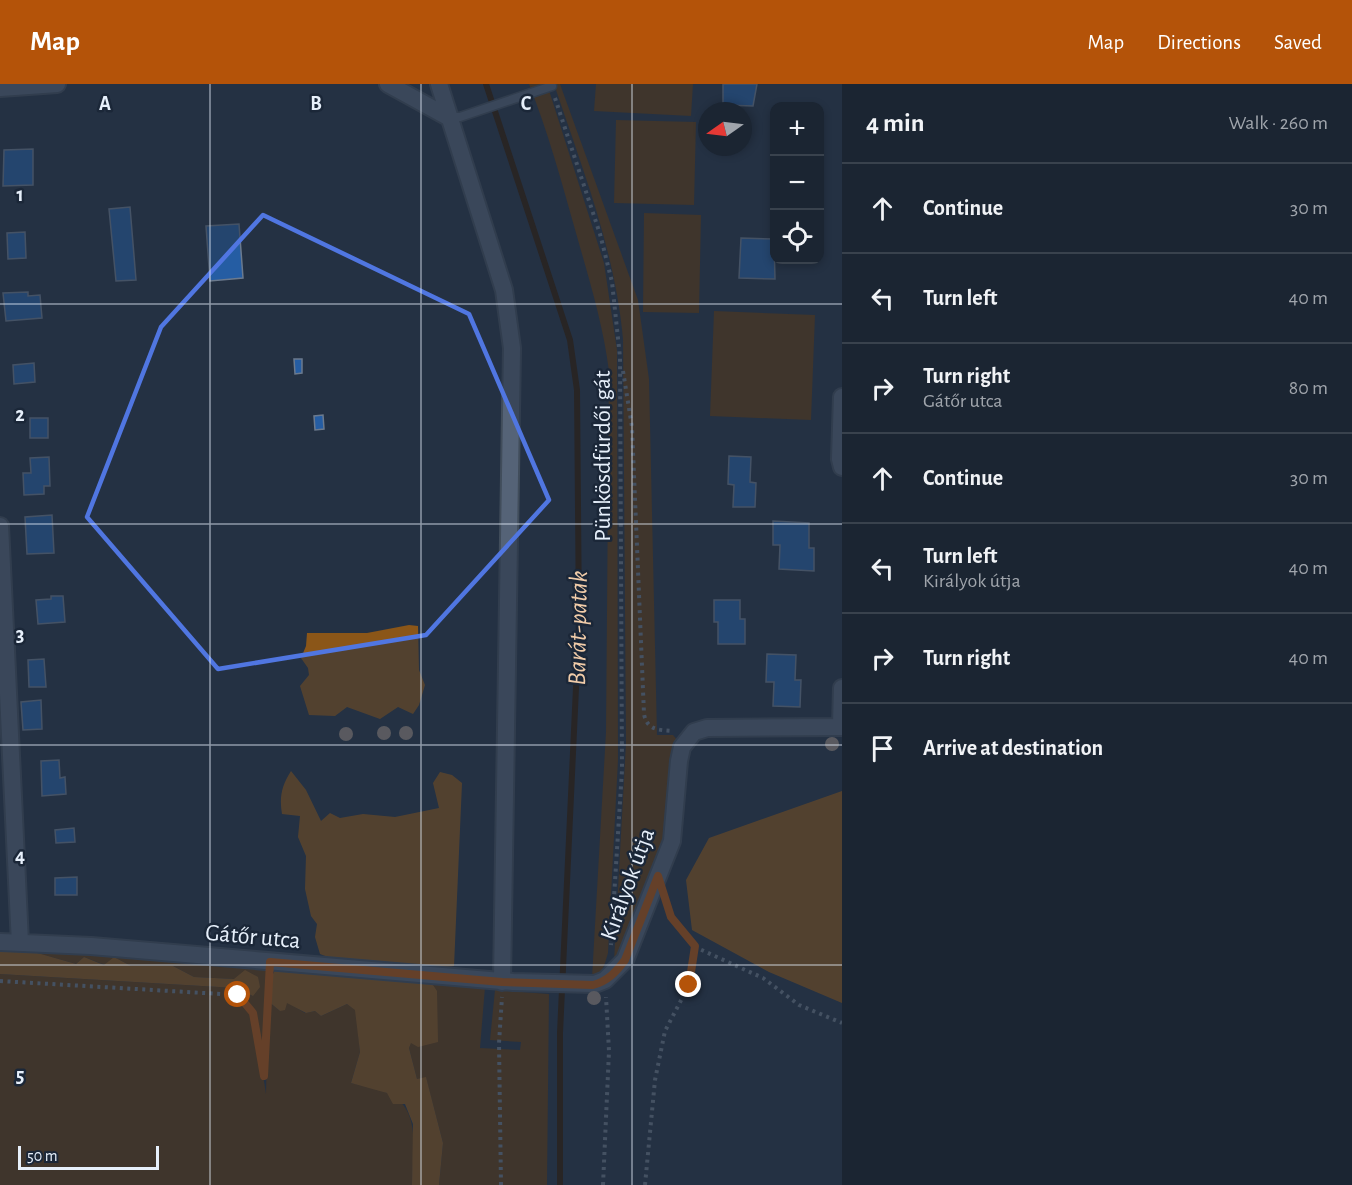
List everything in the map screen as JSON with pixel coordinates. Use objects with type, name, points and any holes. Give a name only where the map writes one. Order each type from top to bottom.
[{"type":"street","points":[[0,88],[57,84]]},
{"type":"street","points":[[388,84],[448,117]]},
{"type":"street","points":[[439,84],[504,290],[512,348],[508,982]]},
{"type":"street","points":[[842,397],[840,459],[842,467]]},
{"type":"street","points":[[0,526],[20,943]]},
{"type":"street","points":[[694,732],[707,728],[842,727],[842,688]]},
{"type":"street","name":"Királyok útja","points":[[599,983],[625,960],[672,841],[678,760],[682,747],[694,732]]},
{"type":"street","name":"Gátőr utca","points":[[0,942],[91,946],[508,982],[599,983]]},
{"type":"lane","points":[[448,117],[460,117],[552,86]]},
{"type":"path","name":"Pünkösdfürdői gát","points":[[552,86],[600,234],[612,282],[620,357],[622,770],[613,925],[599,983],[609,1051],[603,1185]]},
{"type":"path","points":[[620,357],[632,427],[645,722],[655,730],[694,732]]},
{"type":"path","points":[[658,876],[671,917],[695,946],[764,978],[799,1005],[842,1023]]},
{"type":"path","points":[[645,1185],[648,1135],[657,1070],[666,1031],[689,985],[695,946]]},
{"type":"path","points":[[0,981],[238,995],[253,1013],[264,1076],[270,962]]},
{"type":"path","points":[[501,1185],[499,1043],[508,982]]},
{"type":"highlighted area","points":[[263,215],[469,314],[549,500],[426,635],[218,669],[87,517],[161,327]]},
{"type":"shaded area","points":[[529,84],[547,84],[604,263],[617,350],[618,760],[608,953],[601,971],[592,978],[606,732],[609,371],[591,284],[554,158]]},
{"type":"shaded area","points":[[554,84],[560,84],[638,300],[649,379],[657,735],[673,735],[678,741],[669,833],[620,960],[614,962],[626,743],[623,339],[613,273],[605,241]]},
{"type":"shaded area","points":[[596,84],[693,84],[691,116],[594,111]]},
{"type":"shaded area","points":[[616,120],[696,122],[694,205],[614,203]]},
{"type":"shaded area","points":[[644,213],[701,215],[699,313],[643,312]]},
{"type":"shaded area","points":[[714,311],[815,315],[811,420],[710,416]]},
{"type":"shaded area","points":[[409,625],[418,626],[419,670],[425,685],[419,705],[413,714],[398,707],[380,719],[347,707],[335,716],[309,715],[300,686],[309,675],[308,668],[301,658],[306,646],[307,633],[367,633]]},
{"type":"shaded area","points":[[291,771],[306,790],[321,821],[330,813],[340,818],[363,814],[395,817],[439,808],[433,783],[440,772],[452,775],[462,783],[454,966],[386,966],[347,961],[320,954],[315,937],[317,924],[311,916],[305,889],[306,856],[298,837],[300,816],[282,814],[282,791]]},
{"type":"shaded area","points":[[842,791],[842,1003],[769,972],[692,930],[686,880],[709,838]]},
{"type":"shaded area","points":[[0,948],[27,950],[76,964],[84,957],[104,965],[114,957],[131,966],[173,966],[194,977],[234,979],[245,970],[258,977],[260,987],[253,996],[236,988],[0,974]]},
{"type":"shaded area","points":[[27,950],[267,966],[263,1075],[266,1094],[268,1001],[280,1011],[287,1002],[305,1013],[315,1011],[321,1016],[347,1004],[356,1010],[360,1052],[351,1083],[387,1093],[406,1109],[413,1133],[412,1185],[0,1185],[0,974],[236,988],[253,996],[234,979],[194,977],[173,966],[131,966],[114,957],[105,965],[84,957],[76,964]]},
{"type":"shaded area","points":[[276,968],[429,979],[437,991],[438,1042],[418,1047],[411,1043],[409,1048],[417,1079],[426,1077],[443,1143],[439,1185],[412,1185],[413,1124],[405,1104],[393,1104],[387,1093],[351,1083],[360,1052],[355,1010],[347,1004],[321,1016],[315,1011],[306,1013],[287,1003],[285,1010],[280,1011],[268,1001],[272,976]]},
{"type":"shaded area","points":[[429,979],[485,987],[480,1048],[520,1050],[521,1042],[490,1040],[495,990],[549,994],[547,1185],[439,1185],[443,1143],[426,1078],[417,1079],[409,1048]]},
{"type":"building","points":[[723,84],[757,84],[753,106],[752,102],[723,102]]},
{"type":"building","points":[[33,149],[33,185],[3,186],[4,150]]},
{"type":"building","points":[[130,207],[136,280],[116,281],[109,209]]},
{"type":"building","points":[[239,224],[243,278],[210,281],[206,226]]},
{"type":"building","points":[[25,232],[26,258],[8,259],[7,233]]},
{"type":"building","points":[[741,238],[770,239],[770,264],[775,264],[775,279],[739,278]]},
{"type":"building","points":[[28,292],[28,296],[40,295],[42,318],[6,321],[3,293]]},
{"type":"building","points":[[294,359],[302,359],[302,373],[295,374]]},
{"type":"building","points":[[34,363],[35,382],[14,384],[13,365]]},
{"type":"building","points":[[323,415],[324,429],[315,430],[314,416]]},
{"type":"building","points":[[30,418],[48,418],[48,438],[30,438]]},
{"type":"building","points":[[729,456],[751,457],[750,482],[756,483],[755,507],[733,507],[734,485],[728,484]]},
{"type":"building","points":[[49,457],[50,486],[44,486],[44,494],[24,495],[23,473],[31,473],[30,458]]},
{"type":"building","points":[[52,515],[54,553],[27,554],[25,517]]},
{"type":"building","points":[[773,521],[809,523],[809,548],[814,548],[814,571],[779,569],[780,545],[773,545]]},
{"type":"building","points":[[51,596],[63,596],[65,622],[38,624],[36,600],[51,599]]},
{"type":"building","points":[[714,600],[740,600],[740,619],[745,619],[745,644],[718,644],[718,622],[714,622]]},
{"type":"building","points":[[767,654],[796,655],[795,680],[801,680],[800,707],[773,706],[774,682],[766,682]]},
{"type":"building","points":[[44,659],[46,687],[29,687],[28,660]]},
{"type":"building","points":[[41,700],[42,729],[23,730],[21,702]]},
{"type":"building","points":[[59,760],[60,778],[65,777],[66,794],[42,796],[41,761]]},
{"type":"building","points":[[74,828],[75,842],[56,843],[55,830]]},
{"type":"building","points":[[77,877],[77,895],[55,895],[55,878]]},
{"type":"waterway","name":"Barát-patak","points":[[486,84],[570,340],[577,390],[579,623],[560,1033],[560,1185]]},
{"type":"route","points":[[238,995],[253,1013],[264,1076],[270,962],[513,982],[593,985],[601,983],[617,971],[625,960],[658,876],[671,917],[695,946],[689,985]]}]
